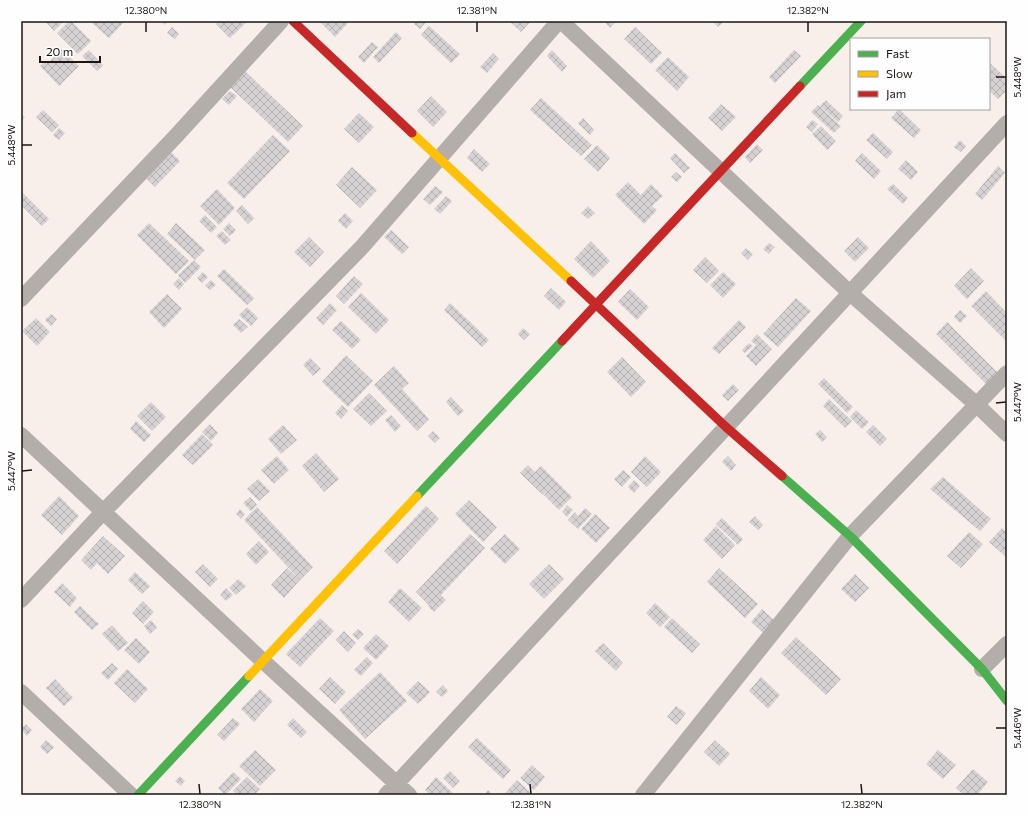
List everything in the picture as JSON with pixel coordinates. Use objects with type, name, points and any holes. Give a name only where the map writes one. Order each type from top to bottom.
[{"type":"street","points":[[21,299],[176,136],[281,21]]},
{"type":"street","points":[[292,21],[726,427],[850,536],[982,669],[1007,701]]},
{"type":"street","points":[[21,600],[103,512],[362,247],[560,21],[850,293],[977,405],[1007,434]]},
{"type":"street","points":[[138,795],[861,21]]},
{"type":"street","points":[[386,795],[1007,123]]},
{"type":"street","points":[[643,795],[850,536],[1007,373]]},
{"type":"street","points":[[21,435],[409,795]]},
{"type":"street","points":[[982,669],[1007,644]]},
{"type":"street","points":[[21,692],[132,795]]},
{"type":"building","points":[[45,21],[64,21],[54,31]]},
{"type":"building","points":[[69,21],[71,21],[91,41],[78,54],[57,33]]},
{"type":"building","points":[[94,21],[125,21],[109,38],[92,23]]},
{"type":"building","points":[[160,21],[168,21],[165,25]]},
{"type":"building","points":[[219,21],[248,21],[230,38],[216,24]]},
{"type":"building","points":[[319,21],[346,21],[348,23],[335,37]]},
{"type":"building","points":[[416,21],[426,22],[420,29],[414,24]]},
{"type":"building","points":[[509,21],[531,21],[521,32]]},
{"type":"building","points":[[604,21],[615,21],[616,22],[610,28]]},
{"type":"building","points":[[712,21],[724,21],[718,27]]},
{"type":"building","points":[[429,26],[460,54],[451,63],[421,35]]},
{"type":"building","points":[[172,27],[179,34],[175,39],[167,33]]},
{"type":"building","points":[[635,27],[662,53],[651,64],[624,39]]},
{"type":"building","points":[[396,32],[402,38],[379,63],[373,57]]},
{"type":"building","points":[[372,42],[378,47],[364,63],[358,57]]},
{"type":"building","points":[[62,49],[79,66],[59,86],[40,66],[45,61],[48,63]]},
{"type":"building","points":[[89,50],[103,65],[97,71],[82,56]]},
{"type":"building","points":[[552,50],[567,66],[562,72],[547,56]]},
{"type":"building","points":[[794,50],[801,56],[775,83],[769,77]]},
{"type":"building","points":[[493,53],[499,59],[487,73],[480,67]]},
{"type":"building","points":[[668,57],[689,77],[677,91],[655,70]]},
{"type":"building","points":[[990,63],[1007,79],[1007,90],[998,99],[990,92]]},
{"type":"building","points":[[242,68],[303,126],[288,142],[227,84]]},
{"type":"building","points":[[230,91],[237,96],[229,105],[222,99]]},
{"type":"building","points":[[431,96],[447,112],[433,127],[417,111]]},
{"type":"building","points":[[541,98],[592,145],[581,156],[530,110]]},
{"type":"building","points":[[826,100],[843,116],[838,122],[820,106]]},
{"type":"building","points":[[721,104],[736,117],[722,131],[708,118]]},
{"type":"building","points":[[818,105],[841,126],[834,133],[811,112]]},
{"type":"building","points":[[43,110],[59,125],[52,132],[36,117]]},
{"type":"building","points":[[898,110],[900,110],[921,130],[914,138],[891,118]]},
{"type":"building","points":[[359,113],[374,127],[359,143],[344,129]]},
{"type":"building","points":[[21,114],[25,117],[21,122]]},
{"type":"building","points":[[583,118],[594,130],[590,135],[578,123]]},
{"type":"building","points":[[812,120],[818,124],[812,132],[806,127]]},
{"type":"building","points":[[821,126],[836,141],[827,150],[812,134]]},
{"type":"building","points":[[59,128],[65,133],[59,140],[53,135]]},
{"type":"building","points":[[873,133],[893,152],[887,159],[866,140]]},
{"type":"building","points":[[273,135],[290,151],[244,199],[227,183]]},
{"type":"building","points":[[960,140],[966,146],[961,152],[954,147]]},
{"type":"building","points":[[757,144],[763,150],[750,163],[745,157]]},
{"type":"building","points":[[597,145],[610,158],[598,172],[584,159]]},
{"type":"building","points":[[474,149],[490,164],[482,172],[467,158]]},
{"type":"building","points":[[171,152],[180,161],[155,187],[146,178]]},
{"type":"building","points":[[675,153],[690,168],[684,173],[670,158]]},
{"type":"building","points":[[862,153],[881,171],[874,179],[855,161]]},
{"type":"building","points":[[906,160],[918,172],[911,180],[898,169]]},
{"type":"building","points":[[998,166],[1005,173],[982,200],[975,194]]},
{"type":"building","points":[[352,167],[377,190],[360,208],[336,185]]},
{"type":"building","points":[[676,172],[682,177],[677,182],[671,177]]},
{"type":"building","points":[[628,182],[641,195],[651,184],[663,196],[652,206],[657,210],[644,224],[615,195]]},
{"type":"building","points":[[893,184],[908,198],[903,204],[887,189]]},
{"type":"building","points":[[435,186],[443,192],[430,205],[423,199]]},
{"type":"building","points":[[217,189],[235,208],[219,225],[200,206]]},
{"type":"building","points":[[21,191],[49,219],[42,226],[21,205]]},
{"type":"building","points":[[446,196],[452,201],[440,214],[434,209]]},
{"type":"building","points":[[242,205],[254,218],[248,224],[236,211]]},
{"type":"building","points":[[588,206],[595,213],[588,219],[581,213]]},
{"type":"building","points":[[345,213],[353,221],[346,229],[338,221]]},
{"type":"building","points":[[205,215],[217,227],[211,233],[199,221]]},
{"type":"building","points":[[149,223],[189,261],[176,274],[137,235]]},
{"type":"building","points":[[176,223],[205,250],[195,260],[167,234]]},
{"type":"building","points":[[229,223],[236,230],[230,236],[223,229]]},
{"type":"building","points":[[391,230],[409,247],[402,254],[384,237]]},
{"type":"building","points":[[222,231],[231,240],[225,245],[216,236]]},
{"type":"building","points":[[309,237],[324,252],[310,267],[294,252]]},
{"type":"building","points":[[858,237],[869,248],[855,262],[844,251]]},
{"type":"building","points":[[591,241],[610,261],[593,278],[574,259]]},
{"type":"building","points":[[769,243],[775,247],[769,254],[763,249]]},
{"type":"building","points":[[746,248],[753,254],[748,260],[741,253]]},
{"type":"building","points":[[705,257],[719,271],[707,283],[693,270]]},
{"type":"building","points":[[194,260],[201,267],[185,283],[178,275]]},
{"type":"building","points":[[971,268],[984,281],[967,299],[954,286]]},
{"type":"building","points":[[224,269],[254,298],[247,305],[217,276]]},
{"type":"building","points":[[203,272],[208,277],[202,283],[197,278]]},
{"type":"building","points":[[723,272],[736,284],[723,298],[710,285]]},
{"type":"building","points":[[354,276],[363,284],[344,304],[336,296]]},
{"type":"building","points":[[179,278],[184,284],[179,290],[173,284]]},
{"type":"building","points":[[211,280],[216,285],[210,290],[205,285]]},
{"type":"building","points":[[551,288],[566,302],[559,310],[544,296]]},
{"type":"building","points":[[630,289],[649,307],[637,320],[618,302]]},
{"type":"building","points":[[986,291],[1007,313],[1007,342],[971,306]]},
{"type":"building","points":[[361,293],[389,320],[376,334],[348,307]]},
{"type":"building","points":[[167,294],[182,309],[164,328],[149,312]]},
{"type":"building","points":[[796,298],[811,311],[778,347],[763,334]]},
{"type":"building","points":[[330,303],[337,310],[323,325],[316,318]]},
{"type":"building","points":[[450,303],[489,340],[482,347],[444,310]]},
{"type":"building","points":[[247,307],[258,318],[251,326],[239,315]]},
{"type":"building","points":[[960,310],[967,316],[960,323],[954,317]]},
{"type":"building","points":[[51,314],[57,319],[51,326],[45,320]]},
{"type":"building","points":[[36,318],[50,332],[37,346],[22,331]]},
{"type":"building","points":[[239,319],[248,327],[241,333],[233,325]]},
{"type":"building","points":[[739,320],[746,327],[719,354],[712,348]]},
{"type":"building","points":[[341,321],[361,340],[352,349],[332,330]]},
{"type":"building","points":[[947,322],[997,372],[986,384],[936,334]]},
{"type":"building","points":[[523,328],[530,334],[524,340],[518,334]]},
{"type":"building","points":[[757,334],[772,349],[756,366],[746,356],[756,345],[751,341]]},
{"type":"building","points":[[749,343],[753,346],[745,353],[742,350]]},
{"type":"building","points":[[346,355],[373,381],[348,407],[322,382]]},
{"type":"building","points":[[622,357],[646,382],[631,397],[607,372]]},
{"type":"building","points":[[310,358],[321,369],[313,376],[303,365]]},
{"type":"building","points":[[394,366],[409,383],[402,389],[429,419],[417,431],[374,385]]},
{"type":"building","points":[[824,378],[853,407],[847,413],[818,384]]},
{"type":"building","points":[[733,384],[739,390],[728,401],[722,395]]},
{"type":"building","points":[[369,393],[387,411],[371,426],[353,409]]},
{"type":"building","points":[[451,397],[464,411],[458,416],[446,402]]},
{"type":"building","points":[[829,399],[852,421],[845,428],[823,406]]},
{"type":"building","points":[[151,402],[166,417],[152,431],[137,416]]},
{"type":"building","points":[[342,405],[348,411],[341,419],[335,413]]},
{"type":"building","points":[[856,410],[869,422],[862,429],[850,417]]},
{"type":"building","points":[[391,415],[401,426],[395,432],[385,420]]},
{"type":"building","points":[[136,421],[151,435],[144,442],[130,429]]},
{"type":"building","points":[[210,424],[218,433],[211,441],[202,432]]},
{"type":"building","points":[[283,425],[297,440],[281,454],[268,439]]},
{"type":"building","points":[[873,425],[887,439],[880,446],[866,432]]},
{"type":"building","points":[[820,430],[827,437],[822,442],[815,434]]},
{"type":"building","points":[[433,431],[440,438],[435,443],[428,436]]},
{"type":"building","points":[[202,434],[213,445],[193,465],[182,455]]},
{"type":"building","points":[[316,453],[339,479],[324,492],[302,466]]},
{"type":"building","points":[[277,456],[289,470],[274,484],[261,470]]},
{"type":"building","points":[[645,456],[661,472],[647,487],[631,472]]},
{"type":"building","points":[[728,456],[736,465],[731,471],[722,462]]},
{"type":"building","points":[[528,465],[535,472],[541,466],[572,497],[559,510],[544,495],[548,490],[543,495],[520,473]]},
{"type":"building","points":[[623,470],[631,477],[622,487],[614,479]]},
{"type":"building","points":[[943,477],[991,519],[980,531],[930,489]]},
{"type":"building","points":[[258,479],[270,491],[259,501],[247,489]]},
{"type":"building","points":[[634,480],[640,486],[634,493],[628,487]]},
{"type":"building","points":[[59,496],[79,516],[62,535],[41,515]]},
{"type":"building","points":[[250,497],[257,505],[251,511],[243,503]]},
{"type":"building","points":[[469,500],[497,527],[483,542],[455,514]]},
{"type":"building","points":[[567,505],[573,510],[567,517],[562,512]]},
{"type":"building","points":[[426,506],[439,519],[397,564],[384,551]]},
{"type":"building","points":[[257,507],[313,567],[300,580],[244,520]]},
{"type":"building","points":[[585,508],[592,514],[578,529],[568,520],[575,512],[578,516]]},
{"type":"building","points":[[240,509],[245,514],[241,519],[236,514]]},
{"type":"building","points":[[595,514],[610,528],[596,543],[581,529]]},
{"type":"building","points":[[755,516],[763,525],[758,530],[749,522]]},
{"type":"building","points":[[722,518],[743,539],[738,545],[716,524]]},
{"type":"building","points":[[716,526],[735,545],[722,559],[703,540]]},
{"type":"building","points":[[1002,528],[1007,533],[1007,555],[1005,556],[989,542]]},
{"type":"building","points":[[969,532],[983,544],[961,568],[947,556]]},
{"type":"building","points":[[470,534],[485,548],[441,595],[446,600],[434,612],[416,592]]},
{"type":"building","points":[[505,534],[520,549],[505,564],[490,549]]},
{"type":"building","points":[[103,536],[125,556],[108,574],[97,563],[91,570],[81,560]]},
{"type":"building","points":[[259,541],[269,552],[256,565],[246,554]]},
{"type":"building","points":[[203,564],[218,579],[210,587],[195,572]]},
{"type":"building","points":[[549,564],[564,579],[544,599],[529,584]]},
{"type":"building","points":[[287,568],[300,580],[284,598],[271,585]]},
{"type":"building","points":[[719,568],[758,604],[745,618],[707,582]]},
{"type":"building","points":[[135,572],[150,586],[142,594],[128,580]]},
{"type":"building","points":[[855,574],[869,588],[855,602],[841,589]]},
{"type":"building","points":[[238,579],[246,586],[236,595],[229,588]]},
{"type":"building","points":[[62,583],[77,598],[70,607],[54,592]]},
{"type":"building","points":[[226,588],[233,595],[226,601],[220,595]]},
{"type":"building","points":[[400,588],[422,608],[409,622],[388,602]]},
{"type":"building","points":[[143,601],[154,612],[143,624],[132,613]]},
{"type":"building","points":[[655,603],[670,617],[660,627],[646,613]]},
{"type":"building","points":[[80,606],[99,624],[92,630],[74,612]]},
{"type":"building","points":[[762,609],[774,620],[763,633],[751,622]]},
{"type":"building","points":[[320,618],[334,631],[300,667],[286,654]]},
{"type":"building","points":[[672,618],[700,644],[692,653],[664,627]]},
{"type":"building","points":[[151,620],[157,627],[150,634],[144,626]]},
{"type":"building","points":[[112,625],[128,643],[118,651],[102,634]]},
{"type":"building","points":[[358,629],[364,634],[358,640],[352,635]]},
{"type":"building","points":[[344,631],[356,643],[348,652],[336,640]]},
{"type":"building","points":[[376,634],[389,646],[376,660],[363,648]]},
{"type":"building","points":[[796,637],[841,679],[826,695],[781,653]]},
{"type":"building","points":[[136,638],[150,652],[139,664],[124,650]]},
{"type":"building","points":[[603,643],[623,663],[616,671],[595,651]]},
{"type":"building","points":[[367,657],[373,663],[361,676],[354,670]]},
{"type":"building","points":[[112,663],[118,669],[108,680],[101,673]]},
{"type":"building","points":[[127,669],[148,689],[135,703],[114,683]]},
{"type":"building","points":[[380,672],[407,701],[365,739],[339,710]]},
{"type":"building","points":[[330,677],[346,692],[335,704],[319,689]]},
{"type":"building","points":[[761,677],[780,695],[768,709],[749,691]]},
{"type":"building","points":[[55,679],[73,698],[64,706],[46,688]]},
{"type":"building","points":[[418,681],[430,692],[418,704],[406,693]]},
{"type":"building","points":[[443,685],[448,691],[442,697],[436,692]]},
{"type":"building","points":[[260,689],[273,701],[254,722],[241,709]]},
{"type":"building","points":[[676,706],[686,713],[677,725],[667,717]]},
{"type":"building","points":[[233,718],[240,724],[224,741],[217,735]]},
{"type":"building","points":[[293,718],[307,732],[301,738],[287,725]]},
{"type":"building","points":[[26,724],[32,730],[27,736],[21,729]]},
{"type":"building","points":[[477,738],[511,770],[503,779],[468,747]]},
{"type":"building","points":[[46,740],[54,747],[47,754],[40,747]]},
{"type":"building","points":[[715,740],[730,754],[719,766],[704,752]]},
{"type":"building","points":[[255,750],[276,770],[260,786],[239,766]]},
{"type":"building","points":[[938,750],[956,765],[943,779],[926,764]]},
{"type":"building","points":[[532,765],[545,777],[534,790],[520,778]]},
{"type":"building","points":[[973,769],[988,782],[977,795],[964,795],[956,788]]},
{"type":"building","points":[[450,771],[460,781],[453,788],[443,778]]},
{"type":"building","points":[[233,772],[241,779],[225,795],[218,788]]},
{"type":"building","points":[[180,776],[185,781],[181,786],[175,781]]},
{"type":"building","points":[[247,777],[260,789],[254,795],[237,795],[233,791]]},
{"type":"building","points":[[436,777],[455,795],[430,795],[425,790]]},
{"type":"building","points":[[517,780],[533,795],[507,795],[505,793]]},
{"type":"building","points":[[488,790],[493,795],[484,795]]},
{"type":"traffic: fast","points":[[800,86],[861,21]]},
{"type":"traffic: fast","points":[[417,496],[562,341]]},
{"type":"traffic: fast","points":[[782,476],[850,536],[982,669],[1007,701]]},
{"type":"traffic: fast","points":[[138,795],[249,676]]},
{"type":"traffic: slow","points":[[412,133],[571,281]]},
{"type":"traffic: slow","points":[[249,676],[417,496]]},
{"type":"traffic: jam","points":[[293,21],[412,133]]},
{"type":"traffic: jam","points":[[562,341],[800,86]]},
{"type":"traffic: jam","points":[[571,281],[726,427],[782,476]]}]
